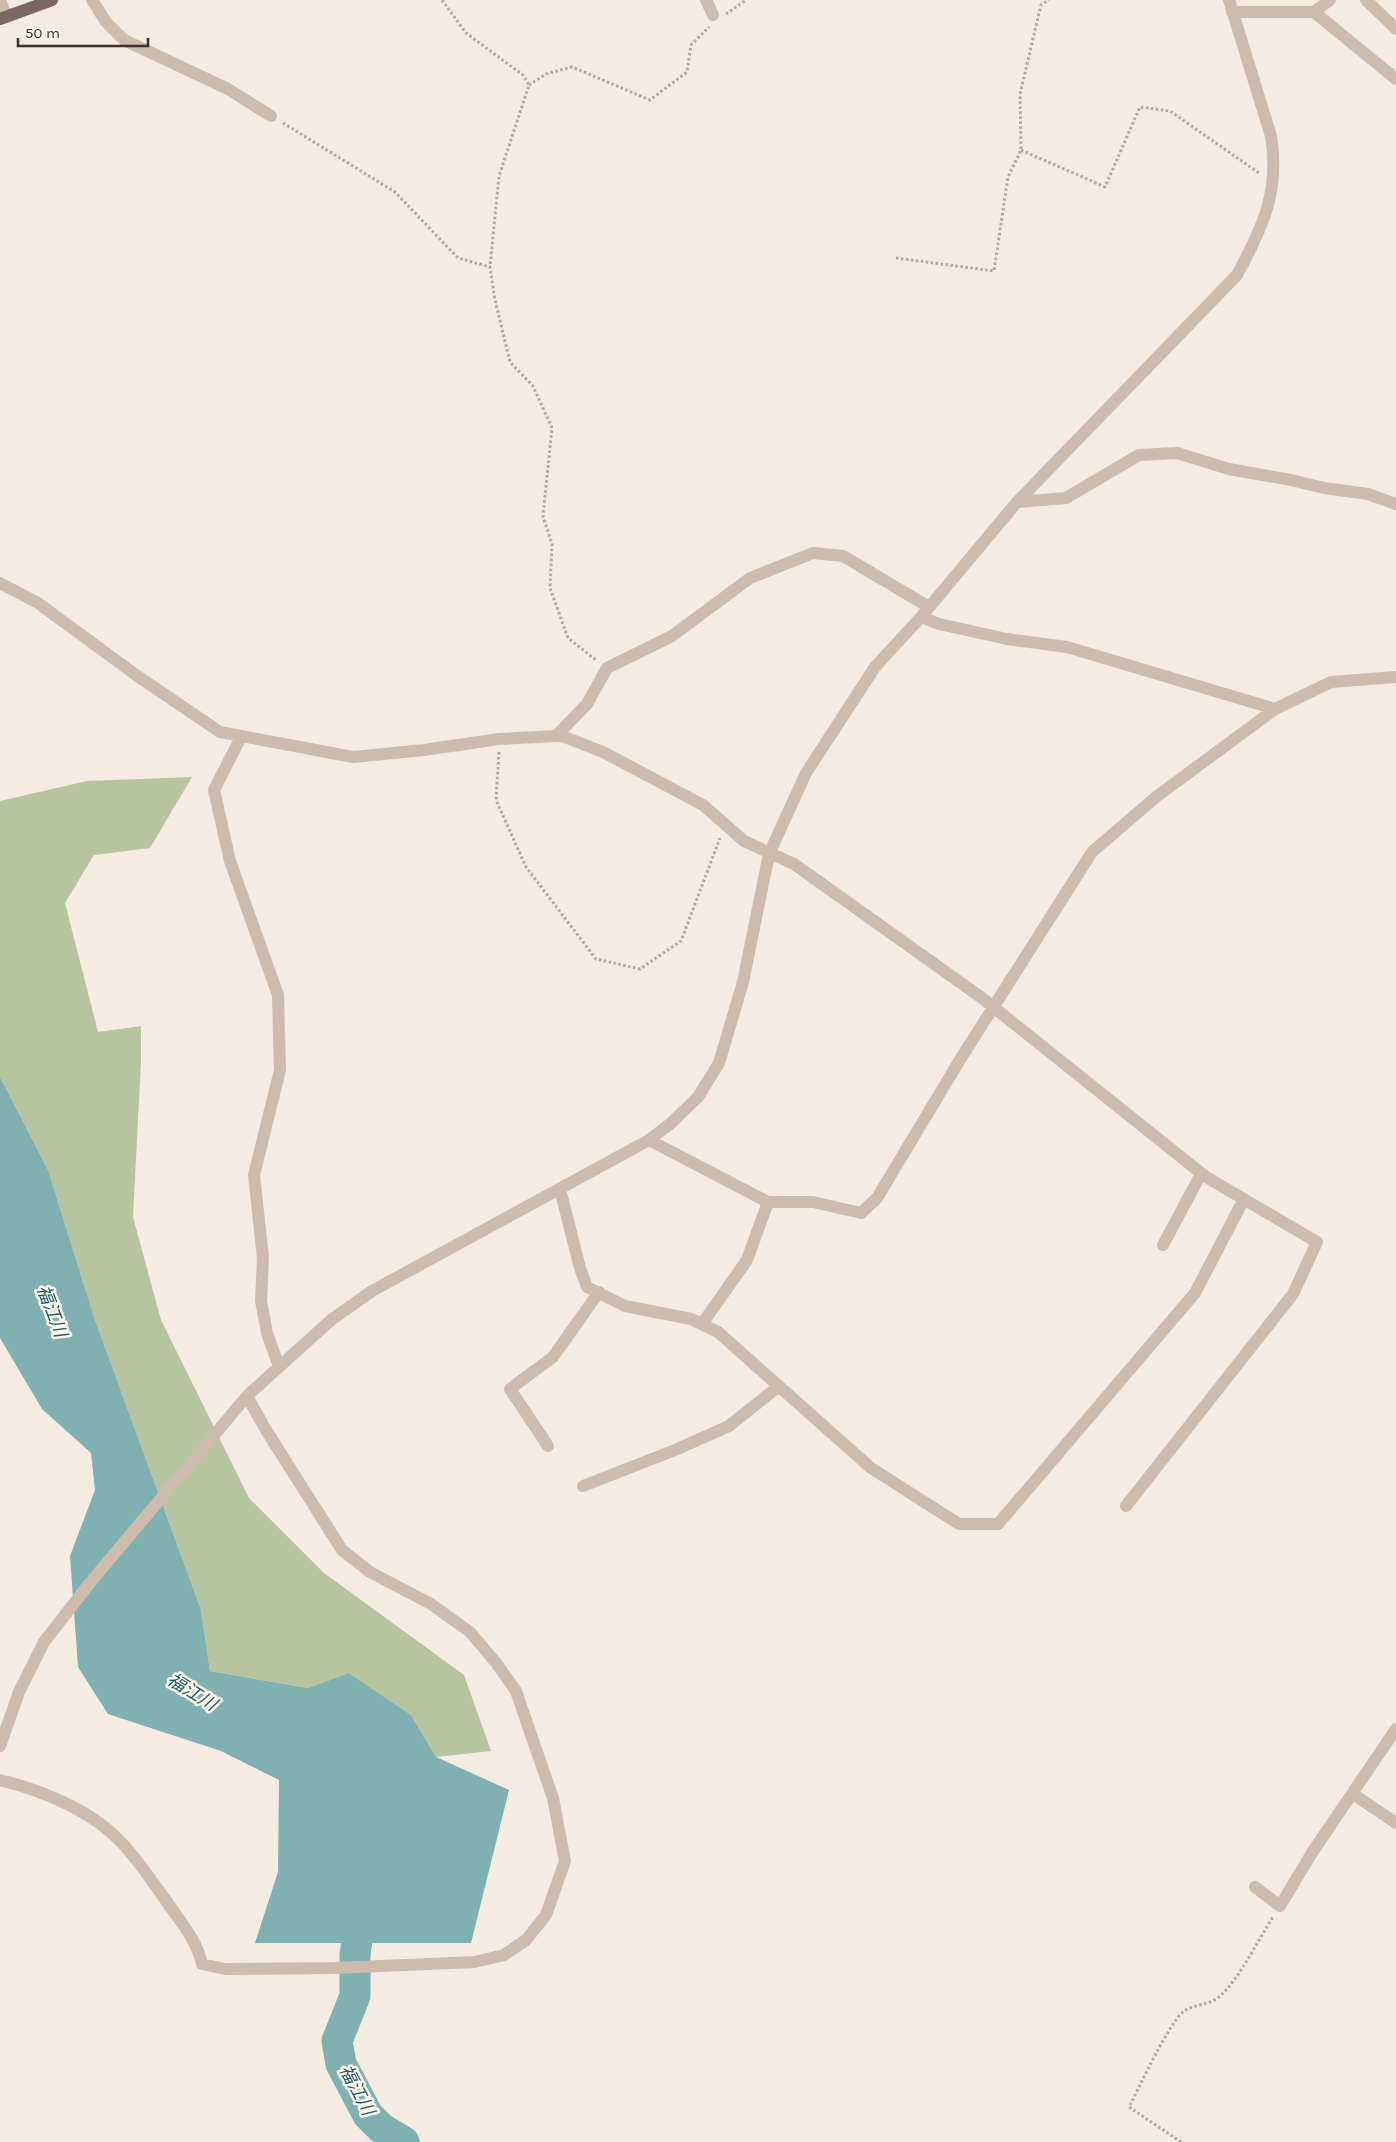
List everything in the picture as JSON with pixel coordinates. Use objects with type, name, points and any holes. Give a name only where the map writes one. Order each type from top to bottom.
[{"type":"main road","points":[[3,18],[52,0]]},
{"type":"street","points":[[0,0],[3,18]]},
{"type":"street","points":[[92,0],[106,22],[124,40],[228,89],[272,116]]},
{"type":"street","points":[[706,0],[716,19]]},
{"type":"street","points":[[1314,12],[1330,0]]},
{"type":"street","points":[[1366,0],[1396,29]]},
{"type":"street","points":[[0,1746],[18,1692],[44,1642],[89,1584],[247,1396],[331,1320],[372,1291],[649,1140],[670,1124],[698,1097],[719,1063],[743,982],[769,854],[806,773],[875,667],[930,607],[1017,502],[1237,275],[1257,238],[1269,204],[1275,159],[1271,136],[1230,6],[1314,12],[1396,79]]},
{"type":"street","points":[[1017,502],[1066,498],[1139,455],[1177,454],[1229,469],[1324,488],[1368,494],[1396,504]]},
{"type":"street","points":[[556,736],[587,704],[607,668],[672,636],[750,578],[813,553],[842,556],[930,607]]},
{"type":"street","points":[[0,582],[38,603],[136,675],[220,732],[353,757],[424,750],[499,739],[556,736],[562,736],[603,752],[703,806],[744,841],[794,864],[982,998],[992,1008],[1202,1174],[1317,1242],[1293,1294],[1126,1506]]},
{"type":"street","points":[[921,617],[939,624],[1007,639],[1067,647],[1275,709]]},
{"type":"street","points":[[649,1140],[768,1202],[813,1202],[861,1213],[877,1198],[992,1008],[1092,852],[1156,798],[1275,709],[1331,682],[1396,677]]},
{"type":"street","points":[[241,737],[214,790],[230,861],[278,995],[280,1070],[254,1175],[263,1258],[260,1301],[267,1334],[279,1367]]},
{"type":"street","points":[[1162,1245],[1202,1174]]},
{"type":"street","points":[[560,1189],[580,1268],[587,1287],[625,1306],[691,1319],[718,1332],[871,1468],[959,1524],[998,1524],[1195,1293],[1244,1200]]},
{"type":"street","points":[[702,1324],[747,1260],[768,1202]]},
{"type":"street","points":[[548,1446],[510,1389],[554,1357],[599,1292]]},
{"type":"street","points":[[583,1486],[675,1450],[729,1426],[779,1386]]},
{"type":"street","points":[[0,1780],[26,1786],[82,1812],[120,1840],[144,1869],[198,1947],[202,1964],[225,1968],[260,1969],[475,1962],[504,1956],[526,1940],[546,1915],[565,1861],[553,1798],[516,1692],[497,1664],[470,1632],[431,1604],[370,1572],[342,1550],[247,1396]]},
{"type":"street","points":[[1255,1887],[1280,1906],[1314,1851],[1396,1728]]},
{"type":"street","points":[[1353,1794],[1396,1823]]},
{"type":"path","points":[[442,0],[466,33],[523,75],[529,85]]},
{"type":"path","points":[[607,668],[568,638],[550,588],[552,544],[543,516],[552,428],[533,386],[510,362],[495,300],[490,267],[500,176],[529,85],[546,74],[572,67],[650,100],[687,72],[691,45],[716,19],[746,0]]},
{"type":"path","points":[[896,258],[994,271],[1008,177],[1021,150],[1020,94],[1041,5],[1050,0]]},
{"type":"path","points":[[1021,150],[1105,187],[1140,107],[1170,111],[1273,182]]},
{"type":"path","points":[[272,116],[395,192],[458,258],[490,267]]},
{"type":"path","points":[[499,739],[496,800],[526,867],[596,959],[640,969],[681,940],[725,825]]},
{"type":"path","points":[[1181,2142],[1129,2107],[1149,2068],[1180,2016],[1188,2008],[1218,1998],[1231,1984],[1280,1906]]},
{"type":"green space","points":[[192,777],[150,848],[94,855],[65,903],[98,1032],[141,1026],[133,1217],[161,1320],[249,1498],[324,1573],[464,1675],[491,1751],[436,1757],[411,1715],[349,1673],[308,1688],[210,1671],[201,1610],[95,1320],[48,1170],[0,1077],[0,801],[87,781]]},
{"type":"water","points":[[0,1077],[48,1170],[95,1320],[201,1610],[210,1671],[308,1688],[349,1673],[411,1715],[436,1757],[509,1790],[471,1943],[255,1943],[278,1872],[279,1780],[221,1751],[108,1714],[78,1667],[70,1556],[95,1490],[91,1453],[42,1409],[0,1338]]},
{"type":"waterway","name":"福江川","points":[[362,1902],[355,1955],[355,1996],[337,2041],[341,2064],[368,2115],[381,2128],[404,2142]]}]
